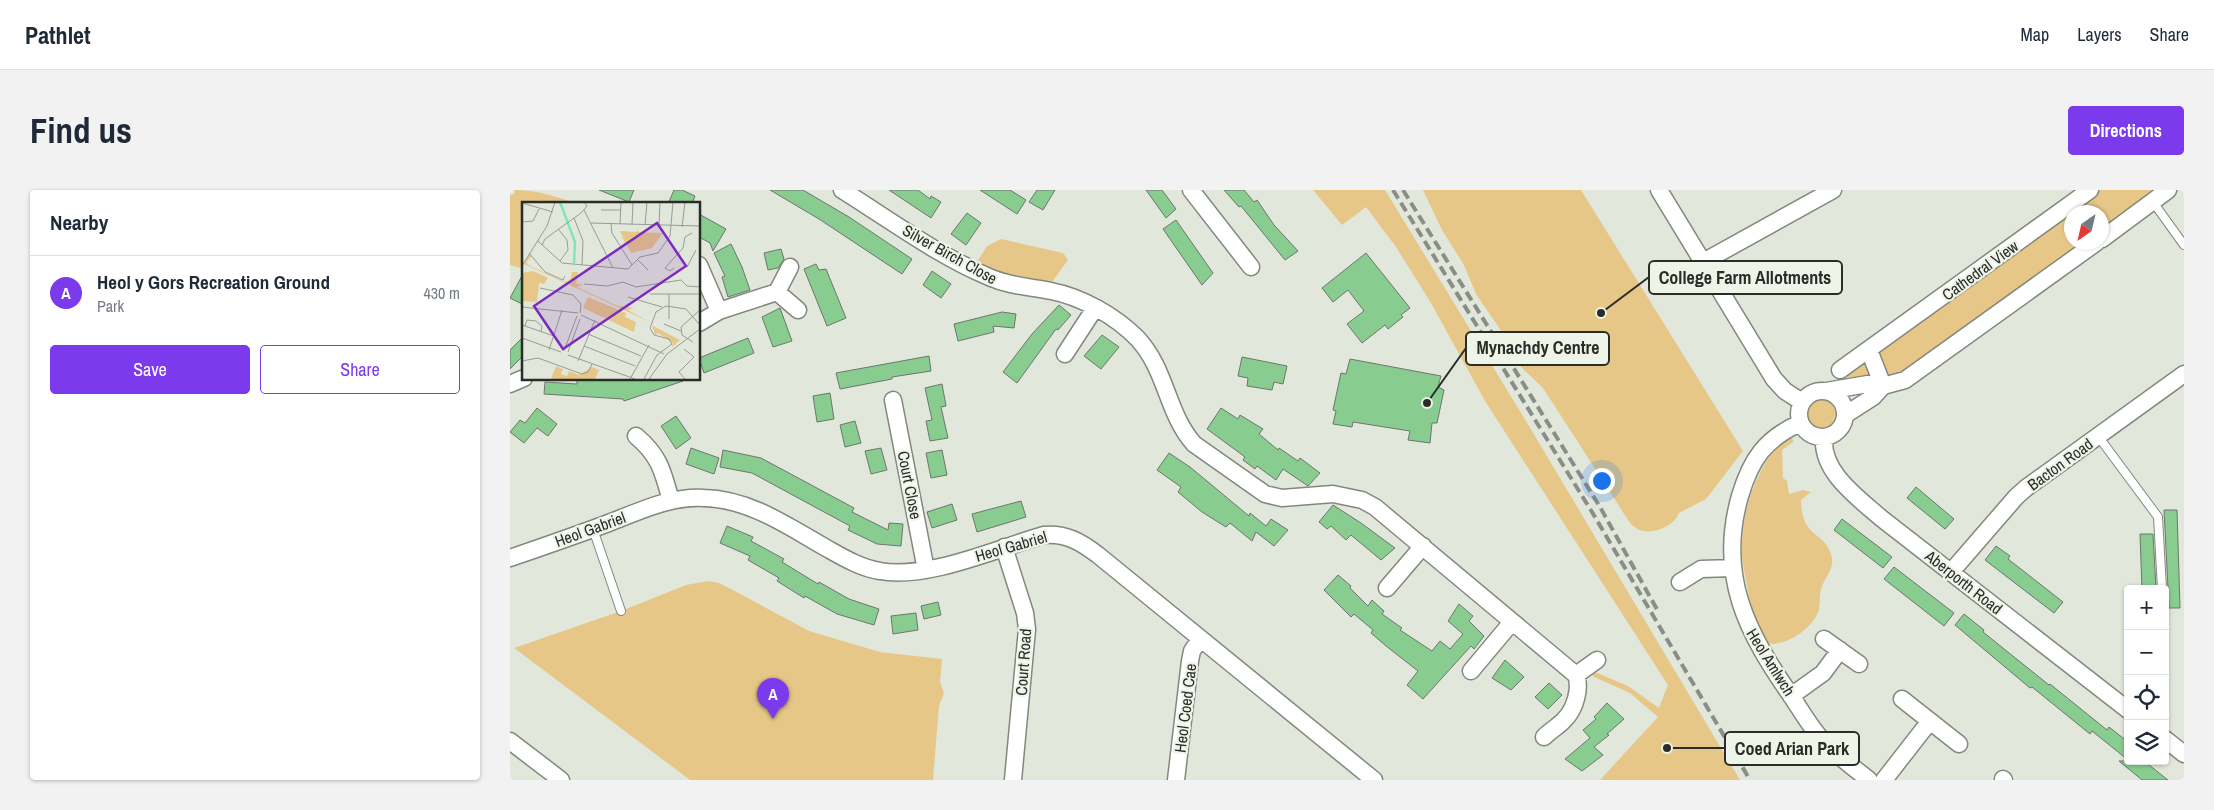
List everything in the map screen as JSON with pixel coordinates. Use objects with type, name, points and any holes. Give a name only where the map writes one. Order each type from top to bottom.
[{"type":"street","name":"Silver Birch Close","points":[[842,190],[956,261],[990,278],[1004,284],[1062,294],[1095,308],[1128,331],[1148,353],[1165,384],[1181,427],[1198,447],[1257,489],[1273,496],[1293,497],[1332,494],[1362,500],[1376,508],[1576,675]]},
{"type":"street","points":[[1191,190],[1251,267]]},
{"type":"street","points":[[1659,190],[1774,379],[1785,391],[1802,402]]},
{"type":"street","points":[[1703,262],[1833,190]]},
{"type":"street","name":"Cathedral View","points":[[1840,370],[2090,190]]},
{"type":"street","points":[[2109,234],[2168,190]]},
{"type":"street","points":[[1845,415],[1873,396],[1883,386],[1912,375],[2086,250]]},
{"type":"street","points":[[700,267],[719,311]]},
{"type":"street","points":[[700,322],[719,311],[777,292],[790,267]]},
{"type":"street","points":[[777,292],[798,310]]},
{"type":"street","points":[[1066,354],[1095,308]]},
{"type":"street","points":[[1869,350],[1883,386]]},
{"type":"street","name":"Bacton Road","points":[[1951,572],[2016,498],[2184,374]]},
{"type":"street","points":[[510,384],[522,379]]},
{"type":"street","points":[[1826,391],[1838,397],[1842,402],[1845,415],[1841,427],[1831,436],[1824,437],[1810,434],[1800,423],[1798,416],[1802,402],[1812,392],[1868,384],[1883,386]]},
{"type":"street","name":"Court Close","points":[[893,400],[926,570]]},
{"type":"street","name":"Heol Amlwch","points":[[1800,423],[1782,431],[1771,439],[1761,450],[1752,465],[1743,488],[1735,521],[1732,555],[1733,568],[1741,606],[1750,632],[1768,662],[1823,742],[1869,780]]},
{"type":"street","points":[[636,436],[656,455],[662,468],[671,501]]},
{"type":"street","name":"Aberporth Road","points":[[1824,437],[1823,450],[1828,464],[1846,486],[1881,518],[2124,707]]},
{"type":"street","name":"Heol Gabriel","points":[[510,558],[654,505],[671,501],[704,498],[743,504],[866,568],[895,573],[926,570],[1044,535],[1055,534],[1074,539],[1098,555],[1374,780]]},
{"type":"street","points":[[1388,588],[1423,546]]},
{"type":"street","name":"Court Road","points":[[1004,547],[1026,622],[1013,780]]},
{"type":"street","points":[[1680,582],[1700,569],[1733,568]]},
{"type":"street","points":[[1471,671],[1512,622]]},
{"type":"street","name":"Heol Coed Cae","points":[[1176,780],[1190,661],[1192,652],[1200,639]]},
{"type":"street","points":[[1824,639],[1859,664]]},
{"type":"street","points":[[1791,696],[1823,673],[1840,650]]},
{"type":"street","points":[[1544,737],[1565,720],[1573,706],[1578,688],[1576,675],[1597,660]]},
{"type":"street","points":[[1902,699],[1959,744]]},
{"type":"street","points":[[1884,780],[1930,721]]},
{"type":"street","points":[[510,741],[561,780]]},
{"type":"street","points":[[2169,742],[2184,754]]},
{"type":"lane","points":[[2153,202],[2184,245]]},
{"type":"lane","points":[[2098,436],[2158,517],[2162,585]]},
{"type":"lane","points":[[593,529],[621,612]]},
{"type":"shaded area","points":[[515,190],[523,190],[555,196],[572,202],[522,202],[522,268],[510,265],[510,195],[514,194]]},
{"type":"shaded area","points":[[1313,190],[1385,190],[1526,421],[1740,780],[1600,780],[1658,717],[1630,693],[1592,676],[1595,672],[1628,686],[1659,708],[1668,685],[1485,401],[1431,303],[1396,247],[1366,207],[1342,225]]},
{"type":"shaded area","points":[[1423,190],[1581,190],[1743,451],[1706,499],[1679,513],[1665,527],[1655,531],[1642,531],[1630,523],[1543,388],[1521,367],[1519,357],[1476,294],[1464,265],[1442,230]]},
{"type":"shaded area","points":[[2100,190],[2160,190],[2109,228],[2109,205],[2079,205]]},
{"type":"shaded area","points":[[2064,216],[2064,250],[2078,250],[1907,372],[1890,376],[1885,373],[1877,352]]},
{"type":"shaded area","points":[[1001,239],[1063,253],[1068,260],[1052,282],[998,272],[977,262],[987,246]]},
{"type":"shaded area","points":[[1864,362],[1871,376],[1840,378],[1860,363]]},
{"type":"shaded area","points":[[1821,400],[1831,404],[1835,414],[1831,424],[1821,428],[1811,424],[1807,414],[1811,404]]},
{"type":"shaded area","points":[[1791,438],[1794,441],[1782,450],[1783,478],[1787,481],[1789,494],[1803,490],[1811,492],[1801,500],[1802,512],[1809,528],[1828,547],[1832,564],[1821,589],[1818,612],[1815,618],[1806,629],[1794,637],[1781,643],[1771,644],[1745,635],[1741,628],[1746,622],[1750,608],[1742,560],[1742,537],[1747,507],[1757,479],[1772,452],[1782,440]]},
{"type":"shaded area","points":[[708,581],[719,583],[809,631],[880,652],[942,659],[940,682],[944,693],[939,706],[933,780],[690,780],[514,648],[621,611],[686,585]]},
{"type":"building","points":[[599,190],[634,190],[629,202]]},
{"type":"building","points":[[674,190],[682,190],[695,196],[693,202],[669,202]]},
{"type":"building","points":[[770,190],[803,190],[849,217],[912,259],[902,274],[819,219]]},
{"type":"building","points":[[889,190],[918,190],[930,199],[931,196],[941,202],[931,218]]},
{"type":"building","points":[[980,190],[1010,190],[1026,200],[1017,214]]},
{"type":"building","points":[[1037,190],[1055,190],[1043,210],[1029,202]]},
{"type":"building","points":[[1146,190],[1162,190],[1176,209],[1166,218]]},
{"type":"building","points":[[1224,190],[1244,190],[1254,202],[1257,200],[1274,225],[1298,251],[1285,260],[1241,206],[1239,207]]},
{"type":"building","points":[[967,213],[981,223],[966,245],[951,234]]},
{"type":"building","points":[[700,215],[726,229],[713,251],[710,243],[700,238]]},
{"type":"building","points":[[1176,220],[1213,273],[1202,285],[1163,229]]},
{"type":"building","points":[[731,244],[750,290],[728,297],[722,277],[725,276],[714,253]]},
{"type":"building","points":[[781,249],[784,259],[778,268],[768,270],[764,253]]},
{"type":"building","points":[[1366,253],[1410,308],[1401,315],[1403,317],[1388,329],[1385,325],[1362,343],[1347,324],[1364,311],[1348,290],[1333,302],[1322,288]]},
{"type":"building","points":[[816,264],[819,270],[826,269],[846,318],[827,326],[804,269]]},
{"type":"building","points":[[932,271],[951,284],[941,298],[923,285]]},
{"type":"building","points":[[522,276],[522,304],[510,298]]},
{"type":"building","points":[[1059,305],[1071,315],[1058,330],[1056,329],[1017,383],[1003,372],[1032,334]]},
{"type":"building","points":[[780,308],[792,341],[773,347],[762,317]]},
{"type":"building","points":[[1002,312],[1016,314],[1014,328],[993,326],[994,332],[958,341],[954,324]]},
{"type":"building","points":[[1102,335],[1119,347],[1101,369],[1084,356]]},
{"type":"building","points":[[522,338],[522,357],[510,369],[510,350]]},
{"type":"building","points":[[748,338],[754,353],[704,373],[700,358]]},
{"type":"building","points":[[929,356],[931,371],[892,377],[892,379],[840,389],[836,373]]},
{"type":"building","points":[[1242,357],[1287,366],[1283,384],[1274,382],[1272,390],[1247,386],[1248,378],[1238,376]]},
{"type":"building","points":[[1350,359],[1441,376],[1438,387],[1444,390],[1437,423],[1432,423],[1430,443],[1408,440],[1410,431],[1353,422],[1352,427],[1333,424],[1336,411],[1333,410],[1341,373],[1346,374]]},
{"type":"building","points":[[577,380],[683,380],[624,401],[623,399],[544,394],[545,382],[577,384]]},
{"type":"building","points":[[942,384],[946,406],[941,407],[948,438],[930,441],[926,421],[932,420],[925,388]]},
{"type":"building","points":[[830,393],[834,419],[817,422],[813,396]]},
{"type":"building","points":[[537,408],[557,424],[548,436],[537,428],[524,443],[510,432],[520,420],[525,423]]},
{"type":"building","points":[[1221,408],[1238,419],[1240,415],[1263,429],[1259,434],[1278,450],[1279,448],[1298,461],[1300,458],[1320,473],[1308,486],[1283,469],[1276,480],[1257,466],[1255,469],[1243,460],[1245,457],[1207,429]]},
{"type":"building","points":[[676,416],[691,438],[676,449],[661,426]]},
{"type":"building","points":[[855,421],[861,443],[845,447],[840,425]]},
{"type":"building","points":[[691,448],[719,458],[714,474],[686,464]]},
{"type":"building","points":[[881,448],[887,470],[871,474],[865,451]]},
{"type":"building","points":[[723,450],[761,458],[854,508],[852,512],[888,530],[889,523],[903,524],[901,546],[877,544],[848,530],[850,526],[752,473],[720,467]]},
{"type":"building","points":[[942,450],[947,475],[931,478],[926,453]]},
{"type":"building","points":[[1169,453],[1190,467],[1249,516],[1250,513],[1266,526],[1271,519],[1288,530],[1274,546],[1256,532],[1252,541],[1230,523],[1226,527],[1202,512],[1178,492],[1181,487],[1157,470]]},
{"type":"building","points":[[1916,487],[1954,519],[1945,529],[1907,498]]},
{"type":"building","points":[[1021,501],[1026,517],[977,532],[972,514]]},
{"type":"building","points":[[952,504],[957,520],[932,528],[927,512]]},
{"type":"building","points":[[1333,505],[1395,548],[1381,560],[1351,535],[1346,540],[1331,526],[1327,529],[1319,522]]},
{"type":"building","points":[[2164,510],[2177,510],[2180,608],[2169,608]]},
{"type":"building","points":[[1842,519],[1892,557],[1883,568],[1834,530]]},
{"type":"building","points":[[727,526],[753,537],[751,541],[784,559],[782,562],[818,584],[819,582],[849,599],[879,609],[874,625],[837,614],[805,596],[804,598],[777,581],[779,578],[748,560],[750,556],[720,543]]},
{"type":"building","points":[[2140,534],[2153,534],[2156,585],[2142,585]]},
{"type":"building","points":[[1996,546],[2010,556],[2008,559],[2063,602],[2054,613],[1985,560]]},
{"type":"building","points":[[1894,567],[1954,613],[1944,626],[1884,579]]},
{"type":"building","points":[[1338,575],[1351,586],[1350,588],[1368,606],[1372,600],[1384,611],[1382,614],[1402,628],[1400,630],[1432,651],[1440,641],[1450,649],[1463,634],[1448,621],[1459,604],[1473,616],[1469,621],[1484,636],[1474,649],[1471,646],[1423,699],[1407,685],[1418,671],[1371,633],[1373,630],[1354,614],[1351,617],[1324,590]]},
{"type":"building","points":[[938,602],[941,615],[924,619],[921,606]]},
{"type":"building","points":[[916,613],[918,630],[893,634],[891,616]]},
{"type":"building","points":[[1964,614],[1984,630],[1983,632],[2049,685],[2107,730],[2109,727],[2124,739],[2124,757],[2092,731],[2090,734],[2032,687],[2030,688],[1955,625]]},
{"type":"building","points":[[1505,660],[1524,677],[1511,690],[1492,678]]},
{"type":"building","points":[[1549,683],[1562,695],[1548,709],[1535,697]]},
{"type":"building","points":[[1607,703],[1624,719],[1594,747],[1603,755],[1582,771],[1565,759],[1590,738],[1583,730],[1596,719],[1594,717]]},
{"type":"building","points":[[2119,761],[2124,761],[2124,765],[2149,765],[2168,780],[2142,780]]},
{"type":"railway","points":[[1393,190],[1592,512],[1750,780]]},
{"type":"railway","points":[[1403,190],[1600,507],[1659,613]]},
{"type":"place","name":"College Farm Allotments","points":[[1601,313]]},
{"type":"place","name":"Mynachdy Centre","points":[[1427,403]]},
{"type":"place","name":"Heol y Gors Recreation Ground","points":[[773,719]]},
{"type":"place","name":"Coed Arian Park","points":[[1667,748]]}]
